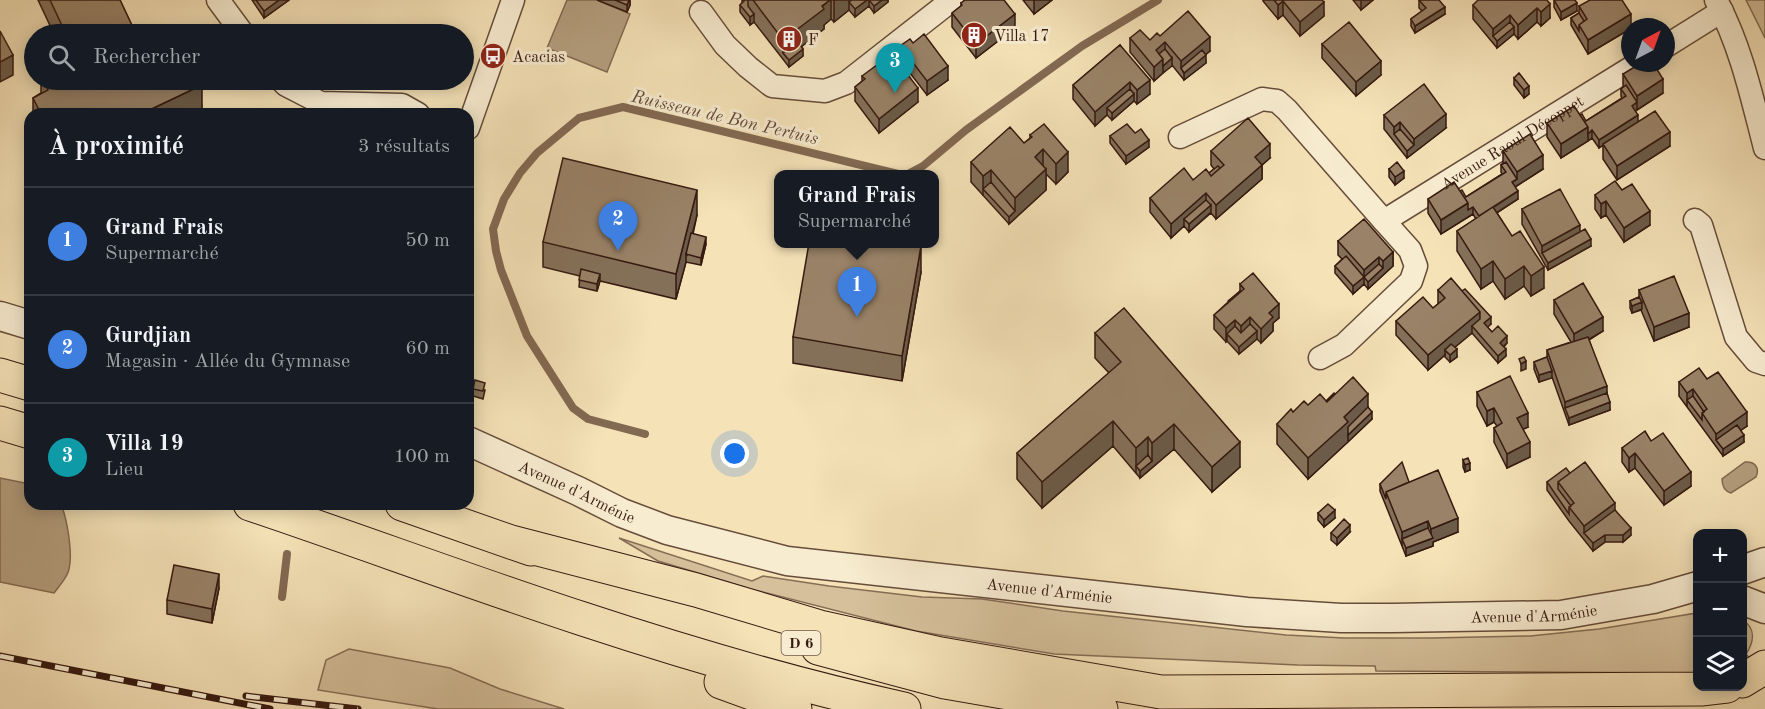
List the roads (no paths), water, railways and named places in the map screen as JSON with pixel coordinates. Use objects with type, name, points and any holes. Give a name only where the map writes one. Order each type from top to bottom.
[{"type":"highway","points":[[0,375],[24,382]]},
{"type":"highway","points":[[0,423],[24,430]]},
{"type":"highway","name":"D 6","points":[[267,510],[580,618],[735,665],[904,709]]},
{"type":"highway","name":"D 6","points":[[419,510],[700,611],[809,646],[945,682],[1101,709]]},
{"type":"highway","points":[[511,542],[696,590],[820,627],[941,654],[1161,692],[1693,689]]},
{"type":"highway","points":[[580,618],[682,667],[795,709]]},
{"type":"highway","points":[[1747,678],[1765,667]]},
{"type":"street","points":[[218,0],[236,24]]},
{"type":"street","points":[[474,111],[513,0]]},
{"type":"street","points":[[701,12],[725,45],[772,86],[825,91],[846,83],[952,0]]},
{"type":"street","points":[[1675,39],[1719,6],[1744,67],[1765,148]]},
{"type":"street","name":"Avenue Raoul Décoppet","points":[[1384,221],[1624,72]]},
{"type":"street","points":[[296,90],[321,103],[402,105],[407,108]]},
{"type":"street","points":[[1180,137],[1262,99],[1277,101],[1410,250],[1416,266],[1411,281],[1344,345],[1320,358]]},
{"type":"street","points":[[1695,220],[1701,225],[1736,337],[1756,361],[1765,364]]},
{"type":"street","points":[[0,316],[24,323]]},
{"type":"street","name":"Avenue d'Arménie","points":[[474,444],[622,513],[667,530],[787,561],[1247,612],[1310,616],[1393,618],[1561,615],[1653,599],[1693,587]]},
{"type":"street","points":[[1747,569],[1765,562]]},
{"type":"street","name":"Avenue d'Arménie","points":[[1653,599],[1693,599]]},
{"type":"street","points":[[1747,602],[1765,609]]},
{"type":"waterway","name":"Ruisseau de Bon Pertuis","points":[[916,170],[966,130],[1082,46],[1158,0]]},
{"type":"waterway","name":"Ruisseau de Bon Pertuis","points":[[645,434],[588,419],[573,408],[527,336],[501,270],[493,229],[504,199],[520,173],[537,153],[579,118],[623,107],[882,170]]},
{"type":"waterway","name":"Ruisseau de Bon Pertuis","points":[[282,597],[287,554]]},
{"type":"railway","points":[[0,656],[270,709]]},
{"type":"railway","points":[[246,696],[358,709]]},
{"type":"place","name":"Villa 17","points":[[974,35]]},
{"type":"place","name":"F","points":[[789,39]]},
{"type":"place","name":"Acacias","points":[[493,56]]},
{"type":"place","name":"Villa 19","points":[[895,93]]},
{"type":"place","name":"Gurdjian","points":[[618,251]]},
{"type":"place","name":"Grand Frais","points":[[857,317]]}]
